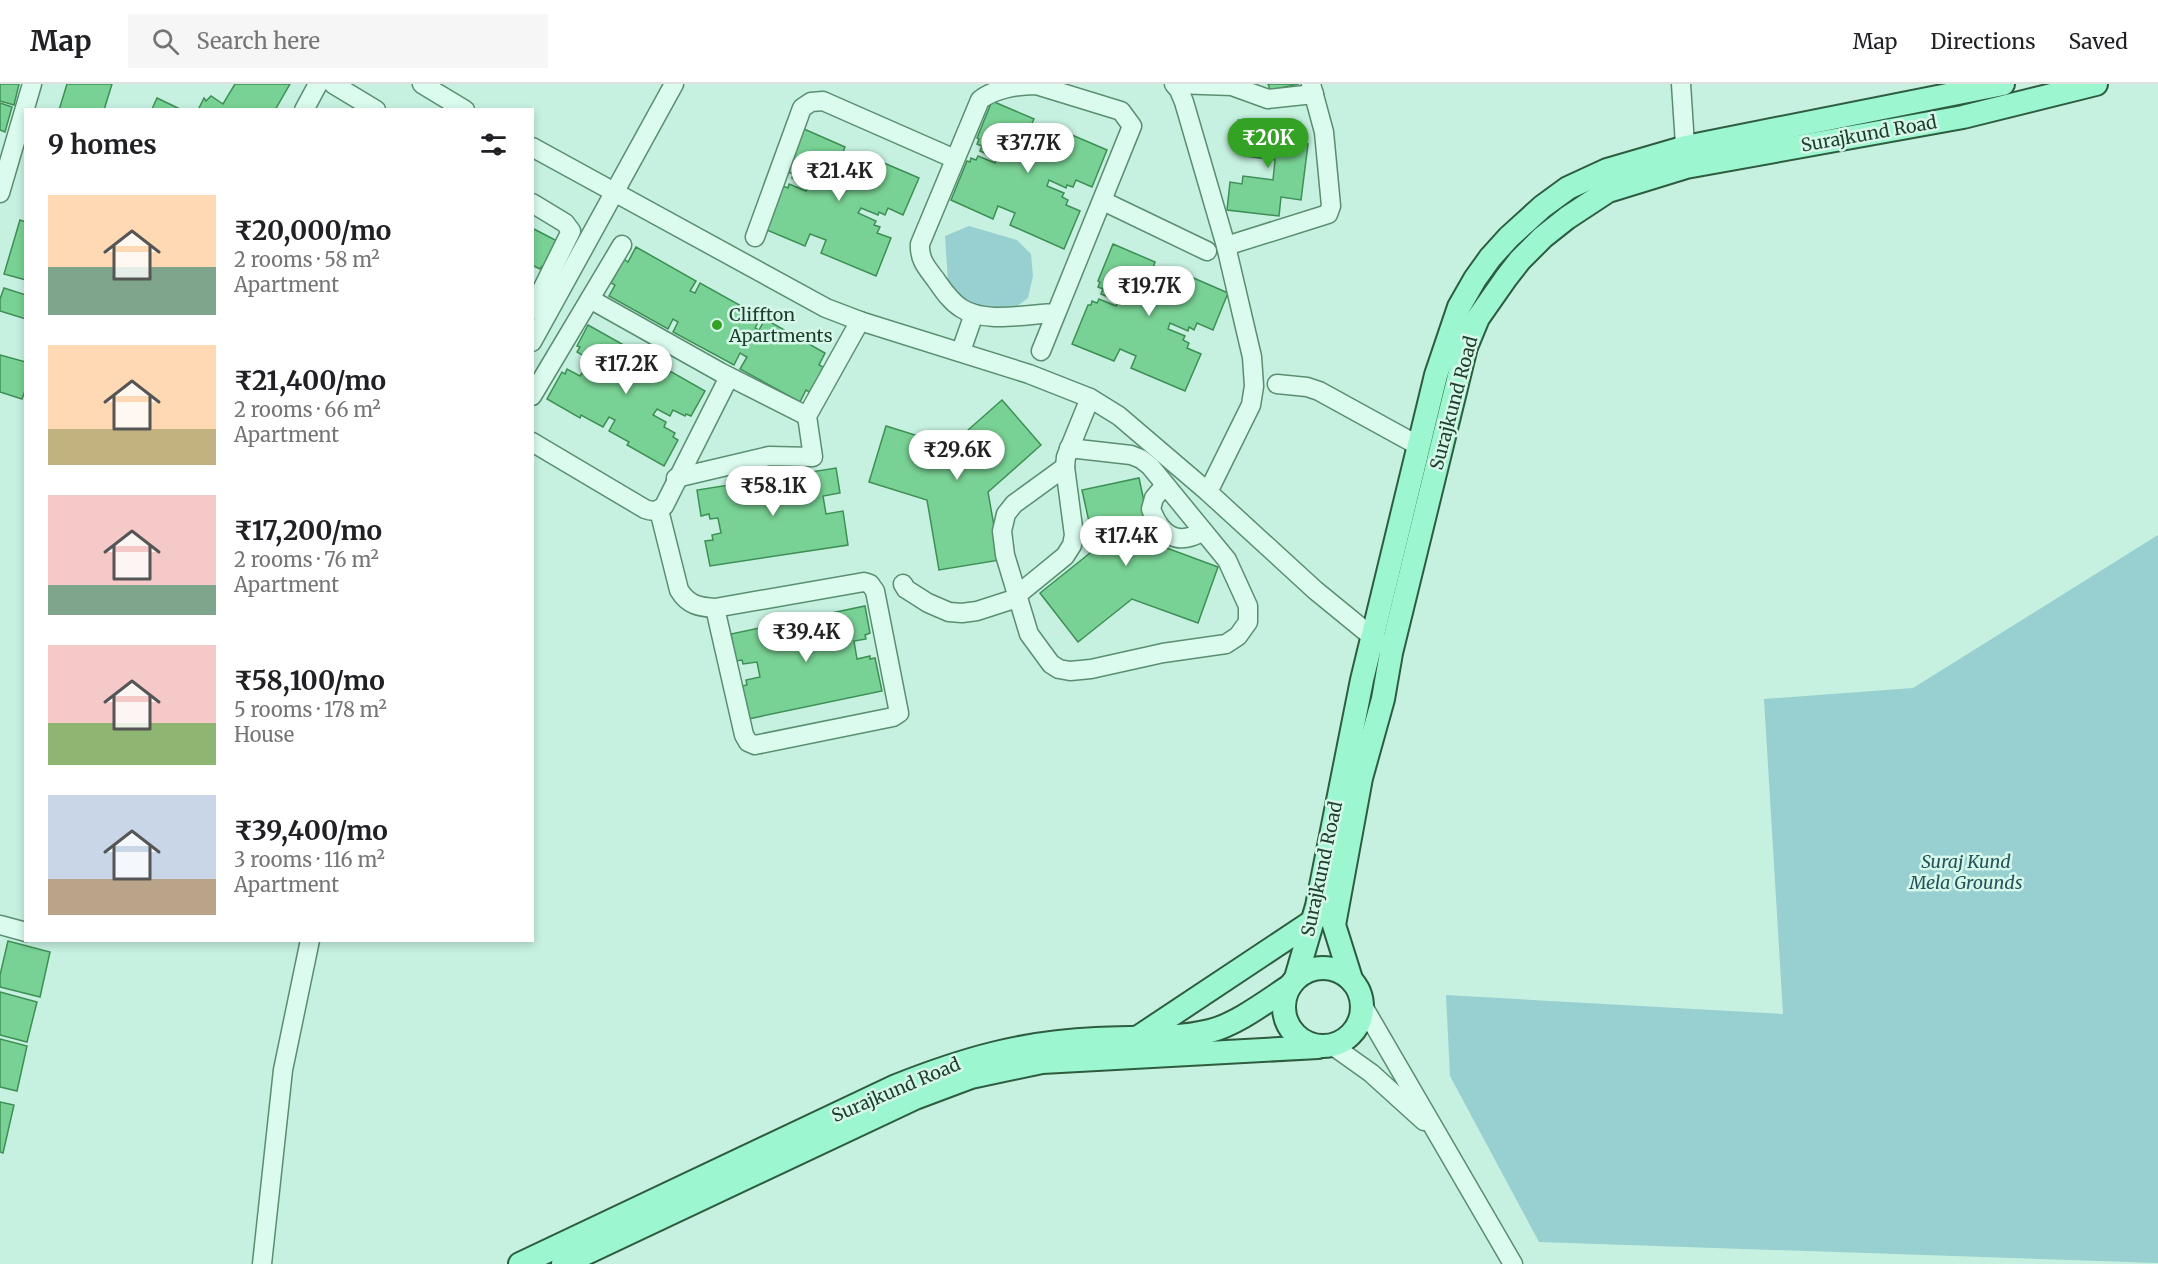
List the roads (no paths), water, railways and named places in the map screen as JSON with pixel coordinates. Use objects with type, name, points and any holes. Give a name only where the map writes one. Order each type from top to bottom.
[{"type":"main road","name":"Surajkund Road","points":[[1351,979],[1334,925],[1361,778],[1383,699],[1391,653],[1466,347],[1478,318],[1506,278],[1543,237],[1567,218],[1608,191],[1686,157],[2001,84]]},
{"type":"main road","name":"Surajkund Road","points":[[520,1264],[896,1086],[929,1073],[1019,1046],[1095,1039],[1171,1037],[1212,1031],[1246,1014],[1293,982],[1313,921],[1372,636],[1436,375],[1459,307],[1490,258],[1542,207],[1576,184],[1607,170],[1963,117],[2096,84]]},
{"type":"main road","points":[[1137,1038],[1313,921]]},
{"type":"main road","points":[[1317,969],[1330,969],[1351,979],[1360,993],[1363,1006],[1359,1024],[1353,1034],[1344,1041],[1325,1046],[1298,1038],[1288,1026],[1284,1011],[1285,998],[1293,982],[1317,969]]},
{"type":"main road","name":"Surajkund Road","points":[[563,1264],[915,1098],[971,1077],[1042,1062],[1325,1046]]},
{"type":"street","points":[[25,108],[32,84]]},
{"type":"street","points":[[305,108],[318,84]]},
{"type":"street","points":[[333,84],[373,108]]},
{"type":"street","points":[[422,84],[463,108]]},
{"type":"street","points":[[534,338],[674,84]]},
{"type":"street","points":[[1175,84],[1232,86],[1268,99],[1313,89],[1324,132],[1331,206],[1328,214],[1226,246]]},
{"type":"street","points":[[1175,84],[1184,102],[1226,246],[1252,357],[1254,386],[1251,405],[1209,492]]},
{"type":"street","points":[[1680,84],[1686,157]]},
{"type":"street","points":[[1041,351],[1132,126],[1121,111],[1036,85],[1028,85],[994,92],[980,100],[920,244],[920,254],[923,263],[960,308],[988,317],[1056,313]]},
{"type":"street","points":[[755,237],[802,108],[811,102],[823,101],[955,159]]},
{"type":"street","points":[[0,193],[24,111]]},
{"type":"street","points":[[534,148],[826,308],[860,321],[1029,374],[1090,399],[1119,416],[1209,492],[1315,590],[1391,653]]},
{"type":"street","points":[[1103,201],[1207,251]]},
{"type":"street","points":[[534,204],[565,223],[570,231],[534,306]]},
{"type":"street","points":[[534,393],[622,245]]},
{"type":"street","points":[[590,299],[729,377],[807,416]]},
{"type":"street","points":[[961,351],[974,314]]},
{"type":"street","points":[[676,478],[769,456],[813,457],[807,416],[860,321]]},
{"type":"street","points":[[534,443],[645,509],[659,510],[664,506],[676,478],[729,377]]},
{"type":"street","points":[[1276,384],[1307,387],[1319,391],[1419,446]]},
{"type":"street","points":[[903,584],[906,589],[928,603],[949,612],[963,613],[1011,600],[1065,556],[1072,546],[1074,535],[1065,467],[1070,448],[1090,399]]},
{"type":"street","points":[[1065,467],[1014,504],[1006,514],[1002,531],[1004,547],[1029,634],[1051,664],[1059,669],[1070,671],[1091,669],[1163,653],[1226,644],[1238,636],[1248,622],[1248,606],[1227,560],[1150,466],[1131,455],[1070,448]]},
{"type":"street","points":[[1165,485],[1154,498],[1151,509],[1164,531],[1172,537],[1182,539],[1194,537],[1203,531]]},
{"type":"street","points":[[659,510],[679,590],[684,598],[698,607],[715,608],[864,582],[870,584],[875,591],[899,713],[893,717],[755,745],[748,742],[744,735],[715,608]]},
{"type":"street","points":[[0,925],[24,931]]},
{"type":"street","points":[[262,1264],[283,1070],[310,942]]},
{"type":"street","points":[[1363,1006],[1513,1264]]},
{"type":"street","points":[[1325,1046],[1371,1073],[1438,1134]]},
{"type":"place","name":"Cliffton Apartments","points":[[717,325]]},
{"type":"park label","name":"Suraj Kund Mela Grounds","points":[[1966,872]]}]
